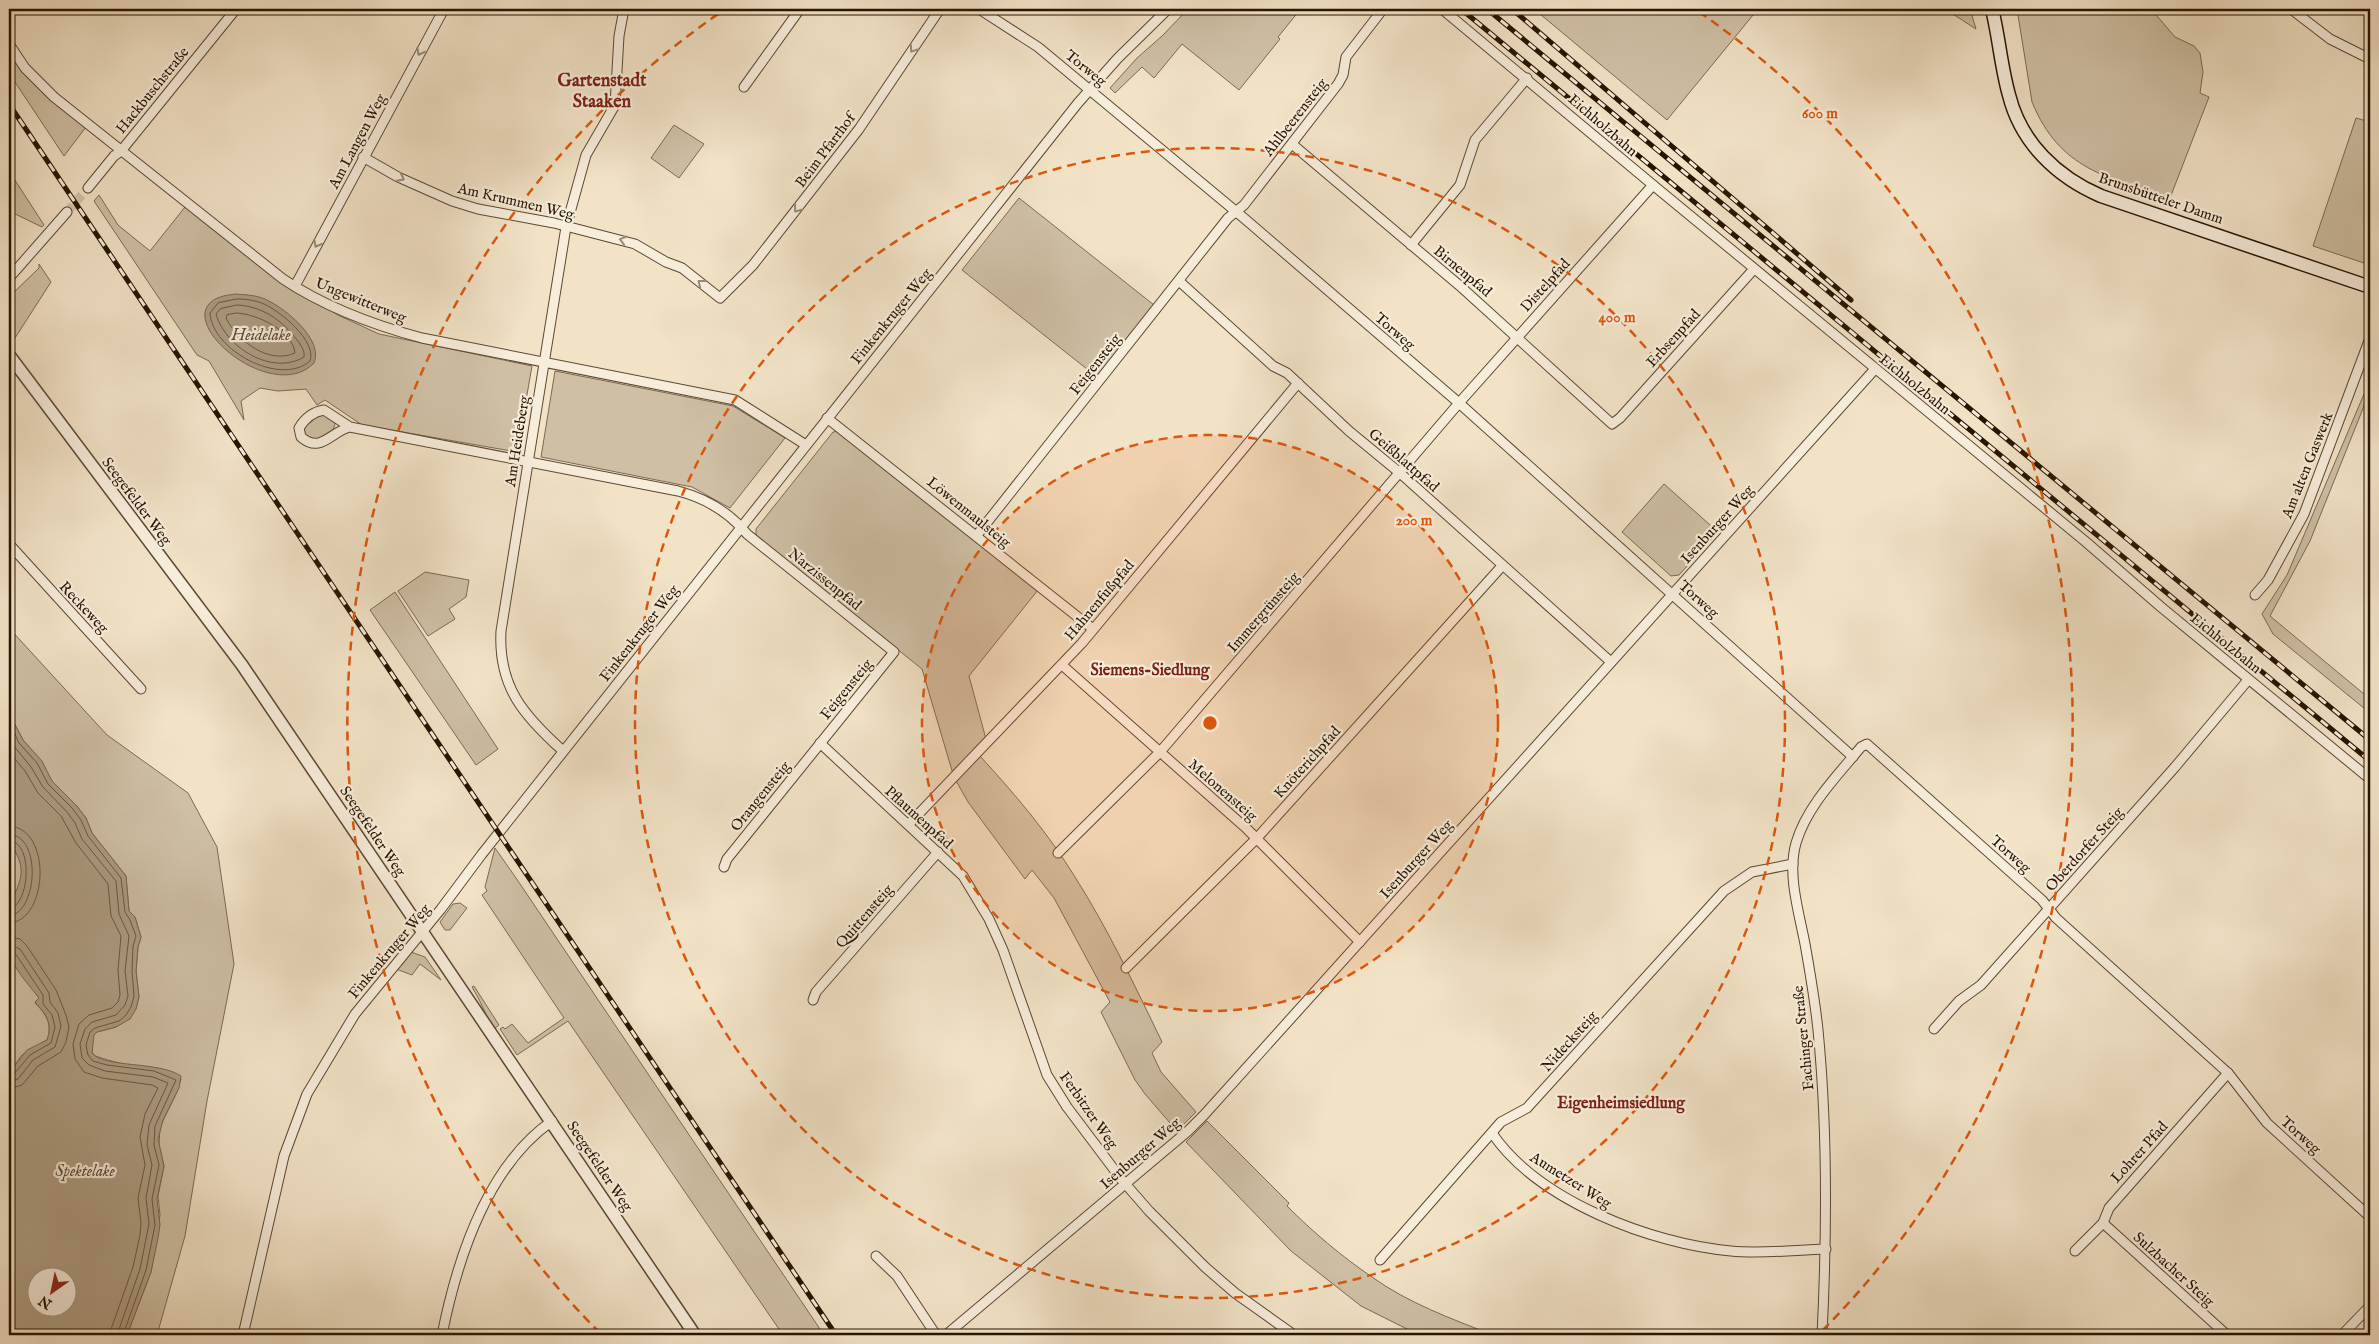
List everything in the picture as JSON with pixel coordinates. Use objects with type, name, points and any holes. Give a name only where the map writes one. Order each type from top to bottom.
[{"type":"main road","name":"Brunsbütteler Damm","points":[[1992,9],[2004,74],[2015,115],[2036,148],[2061,173],[2076,184],[2101,196],[2370,287]]},
{"type":"street","name":"Hackbuschstraße","points":[[88,188],[114,156],[121,151],[236,9]]},
{"type":"street","name":"Am Langen Weg","points":[[295,286],[444,9]]},
{"type":"street","name":"Am Heideberg","points":[[563,751],[525,714],[512,693],[502,668],[501,630],[566,226],[583,164],[605,120],[615,105],[619,36],[624,9]]},
{"type":"street","points":[[744,87],[800,9]]},
{"type":"street","name":"Beim Pfarrhof","points":[[720,298],[753,265],[853,137],[940,9]]},
{"type":"street","name":"Torweg","points":[[979,9],[1038,47],[1090,88],[1236,212],[1459,404],[1853,756],[1867,744],[2042,900],[2049,909],[2228,1073],[2267,1123],[2370,1217]]},
{"type":"street","name":"Finkenkruger Weg","points":[[243,1335],[284,1156],[307,1094],[355,1014],[1090,88],[1131,44],[1168,9]]},
{"type":"street","name":"Ahlbeerensteig","points":[[1236,212],[1244,205],[1338,84],[1343,75],[1346,57],[1383,9]]},
{"type":"street","name":"Eichholzbahn","points":[[1442,9],[1527,78],[1652,185],[2086,542],[2248,680],[2370,779]]},
{"type":"street","points":[[2291,9],[2330,39],[2370,59]]},
{"type":"street","name":"Ungewitterweg","points":[[9,44],[24,68],[40,85],[121,151],[295,286],[342,310],[388,329],[544,363],[735,400],[806,445]]},
{"type":"street","points":[[1410,245],[1460,185],[1475,140],[1527,78]]},
{"type":"street","name":"Birnenpfad","points":[[1292,144],[1517,337],[1612,424]]},
{"type":"street","name":"Am Krummen Weg","points":[[363,157],[398,177],[452,201],[478,209],[566,226],[634,244],[666,262],[682,268],[720,298]]},
{"type":"street","name":"Distelpfad","points":[[1459,404],[1652,185]]},
{"type":"street","points":[[9,278],[67,212]]},
{"type":"street","name":"Feigensteig","points":[[977,535],[1228,218],[1236,212]]},
{"type":"street","name":"Erbsenpfad","points":[[1612,424],[1620,418],[1754,269]]},
{"type":"street","name":"Geißblattpfad","points":[[1178,282],[1273,366],[1287,373],[1349,431],[1400,473],[1611,662]]},
{"type":"street","name":"Am alten Gaswerk","points":[[2255,595],[2268,580],[2304,514],[2370,338]]},
{"type":"street","name":"Seegefelder Weg","points":[[9,355],[242,664],[695,1335]]},
{"type":"street","name":"Isenburger Weg","points":[[946,1335],[1126,1184],[1204,1115],[1875,369]]},
{"type":"street","name":"Hahnenfußpfad","points":[[909,824],[1062,665],[1298,383]]},
{"type":"street","name":"Immergrünsteig","points":[[1058,853],[1160,752],[1459,404]]},
{"type":"street","points":[[350,427],[316,444],[308,443],[301,437],[299,428],[304,419],[324,410],[350,427],[691,494],[718,508],[741,527]]},
{"type":"street","name":"Löwenmaulsteig","points":[[827,418],[977,535],[1093,629]]},
{"type":"street","name":"Narzissenpfad","points":[[741,527],[894,652]]},
{"type":"street","name":"Reckeweg","points":[[9,544],[141,689]]},
{"type":"street","name":"Knöterichpfad","points":[[1126,968],[1257,838],[1502,566]]},
{"type":"street","name":"Feigensteig","points":[[820,743],[894,652]]},
{"type":"street","name":"Melonensteig","points":[[1062,665],[1257,838],[1360,942]]},
{"type":"street","name":"Oberdorfer Steig","points":[[1934,1029],[1959,1001],[1981,985],[2175,767],[2248,680]]},
{"type":"street","name":"Pflaumenpfad","points":[[820,743],[963,876],[989,919]]},
{"type":"street","name":"Orangensteig","points":[[724,867],[727,859],[820,743]]},
{"type":"street","name":"Fachinger Straße","points":[[1822,1335],[1826,1249],[1824,1102],[1814,995],[1794,884],[1793,864],[1796,844],[1804,821],[1853,756]]},
{"type":"street","name":"Quittensteig","points":[[813,1000],[816,992],[938,852]]},
{"type":"street","name":"Nidecksteig","points":[[1380,1260],[1492,1133],[1508,1117],[1527,1108],[1724,890],[1752,872],[1793,864]]},
{"type":"street","name":"Ferbitzer Weg","points":[[989,919],[1004,950],[1047,1076],[1067,1107],[1126,1184],[1205,1267],[1235,1293],[1294,1335]]},
{"type":"street","name":"Lohrer Pfad","points":[[2075,1251],[2103,1223],[2108,1208],[2228,1073]]},
{"type":"street","points":[[442,1335],[467,1246],[482,1209],[511,1161],[552,1121]]},
{"type":"street","name":"Aumetzer Weg","points":[[1492,1133],[1505,1151],[1534,1176],[1586,1208],[1638,1231],[1688,1245],[1730,1251],[1826,1249]]},
{"type":"street","name":"Sulzbacher Steig","points":[[2103,1223],[2227,1335]]},
{"type":"street","points":[[876,1256],[897,1276],[936,1335]]},
{"type":"street","points":[[2342,1335],[2370,1306]]},
{"type":"shaded area","points":[[1188,9],[1305,9],[1301,13],[1299,11],[1278,37],[1280,39],[1239,90],[1182,44],[1154,78],[1142,67],[1115,93],[1110,88],[1137,58]]},
{"type":"shaded area","points":[[1534,9],[1758,9],[1667,120]]},
{"type":"shaded area","points":[[1945,9],[1970,9],[1976,29]]},
{"type":"shaded area","points":[[2017,9],[2151,9],[2175,37],[2194,46],[2200,53],[2203,72],[2200,93],[2209,97],[2170,198],[2126,184],[2088,168],[2071,157],[2057,143],[2043,125],[2032,102]]},
{"type":"shaded area","points":[[9,50],[86,127],[64,156],[9,73]]},
{"type":"shaded area","points":[[2356,118],[2370,122],[2370,265],[2313,246]]},
{"type":"shaded area","points":[[674,125],[704,144],[679,178],[651,158]]},
{"type":"shaded area","points":[[9,171],[44,225],[42,227],[9,211]]},
{"type":"shaded area","points":[[99,195],[118,225],[150,251],[185,207],[290,288],[338,315],[379,334],[532,366],[517,452],[362,425],[325,400],[317,405],[306,389],[278,391],[260,388],[241,401],[244,420],[209,361],[197,355],[94,201]]},
{"type":"shaded area","points":[[1019,198],[1154,305],[1097,377],[962,270]]},
{"type":"shaded area","points":[[39,264],[51,282],[15,338],[9,331],[9,297],[39,268]]},
{"type":"shaded area","points":[[555,371],[733,406],[785,438],[730,508],[692,487],[541,457]]},
{"type":"shaded area","points":[[2370,380],[2370,391],[2310,541],[2270,616],[2370,699],[2370,713],[2273,634],[2262,614],[2287,575]]},
{"type":"shaded area","points":[[321,412],[335,420],[335,424],[329,434],[316,442],[304,434],[304,430],[309,421]]},
{"type":"shaded area","points":[[839,431],[1038,590],[969,676],[986,739],[953,774],[922,669],[756,536],[756,529],[833,432]]},
{"type":"shaded area","points":[[1664,484],[1718,532],[1679,575],[1671,576],[1622,532]]},
{"type":"shaded area","points":[[425,572],[469,580],[466,597],[449,609],[455,619],[428,636],[398,591]]},
{"type":"shaded area","points":[[395,592],[498,749],[476,765],[370,610]]},
{"type":"shaded area","points":[[9,628],[107,735],[188,793],[217,847],[234,964],[207,1101],[185,1236],[157,1335],[127,1335],[151,1272],[160,1215],[158,1196],[164,1166],[159,1145],[160,1127],[177,1092],[181,1079],[108,1060],[92,1053],[91,1045],[97,1032],[116,1027],[136,1009],[139,997],[136,971],[138,947],[141,937],[135,917],[129,911],[126,876],[92,833],[86,818],[76,805],[52,781],[40,760],[23,740],[9,713]]},
{"type":"shaded area","points":[[979,755],[1018,799],[1054,845],[1110,937],[1162,1042],[1152,1053],[1161,1072],[1196,1112],[1177,1131],[1135,1080],[1101,1012],[1110,1002],[1054,898],[1032,870],[1025,879],[968,802],[955,779]]},
{"type":"shaded area","points":[[9,842],[19,857],[22,874],[20,886],[9,907]]},
{"type":"shaded area","points":[[495,848],[824,1335],[783,1335],[568,1021],[517,1055],[500,1029],[503,1027],[505,1029],[512,1024],[528,1043],[564,1018],[482,895],[487,891],[485,887]]},
{"type":"shaded area","points":[[460,903],[467,908],[450,930],[445,930],[440,922],[453,904]]},
{"type":"shaded area","points":[[9,952],[39,998],[35,1003],[45,1015],[49,1024],[49,1034],[47,1040],[22,1055],[9,1073]]},
{"type":"shaded area","points":[[411,952],[425,957],[441,980],[420,964],[412,975],[396,969]]},
{"type":"shaded area","points":[[474,986],[499,1025],[494,1029],[472,987]]},
{"type":"shaded area","points":[[1207,1121],[1289,1203],[1287,1206],[1349,1261],[1415,1303],[1493,1335],[1419,1335],[1361,1306],[1291,1251],[1186,1142]]},
{"type":"water","name":"Heidelake","points":[[236,294],[263,298],[284,310],[309,335],[316,354],[314,363],[297,373],[277,374],[256,369],[236,358],[219,344],[208,328],[205,314],[214,300]]},
{"type":"water","name":"Spektelake","points":[[9,713],[23,740],[42,761],[52,781],[76,805],[86,818],[92,833],[126,876],[129,911],[135,917],[141,937],[138,947],[136,971],[139,997],[136,1009],[130,1019],[116,1027],[97,1032],[94,1035],[92,1053],[98,1058],[107,1061],[159,1068],[181,1076],[179,1088],[163,1120],[158,1139],[164,1166],[157,1199],[160,1225],[151,1272],[127,1335],[9,1335],[9,1073],[27,1050],[47,1040],[49,1034],[47,1019],[35,1002],[39,998],[18,971],[9,953],[8,909],[21,874],[19,859],[9,842]]},
{"type":"tunnel","points":[[67,212],[88,188]]},
{"type":"railway","points":[[1461,9],[2370,761]]},
{"type":"railway","points":[[1487,9],[2370,740]]},
{"type":"railway","points":[[1512,9],[1851,300]]},
{"type":"railway","points":[[9,104],[836,1335]]},
{"type":"district","name":"Gartenstadt Staaken","points":[[602,90]]},
{"type":"district","name":"Siemens-Siedlung","points":[[1150,669]]},
{"type":"district","name":"Eigenheimsiedlung","points":[[1621,1102]]}]
